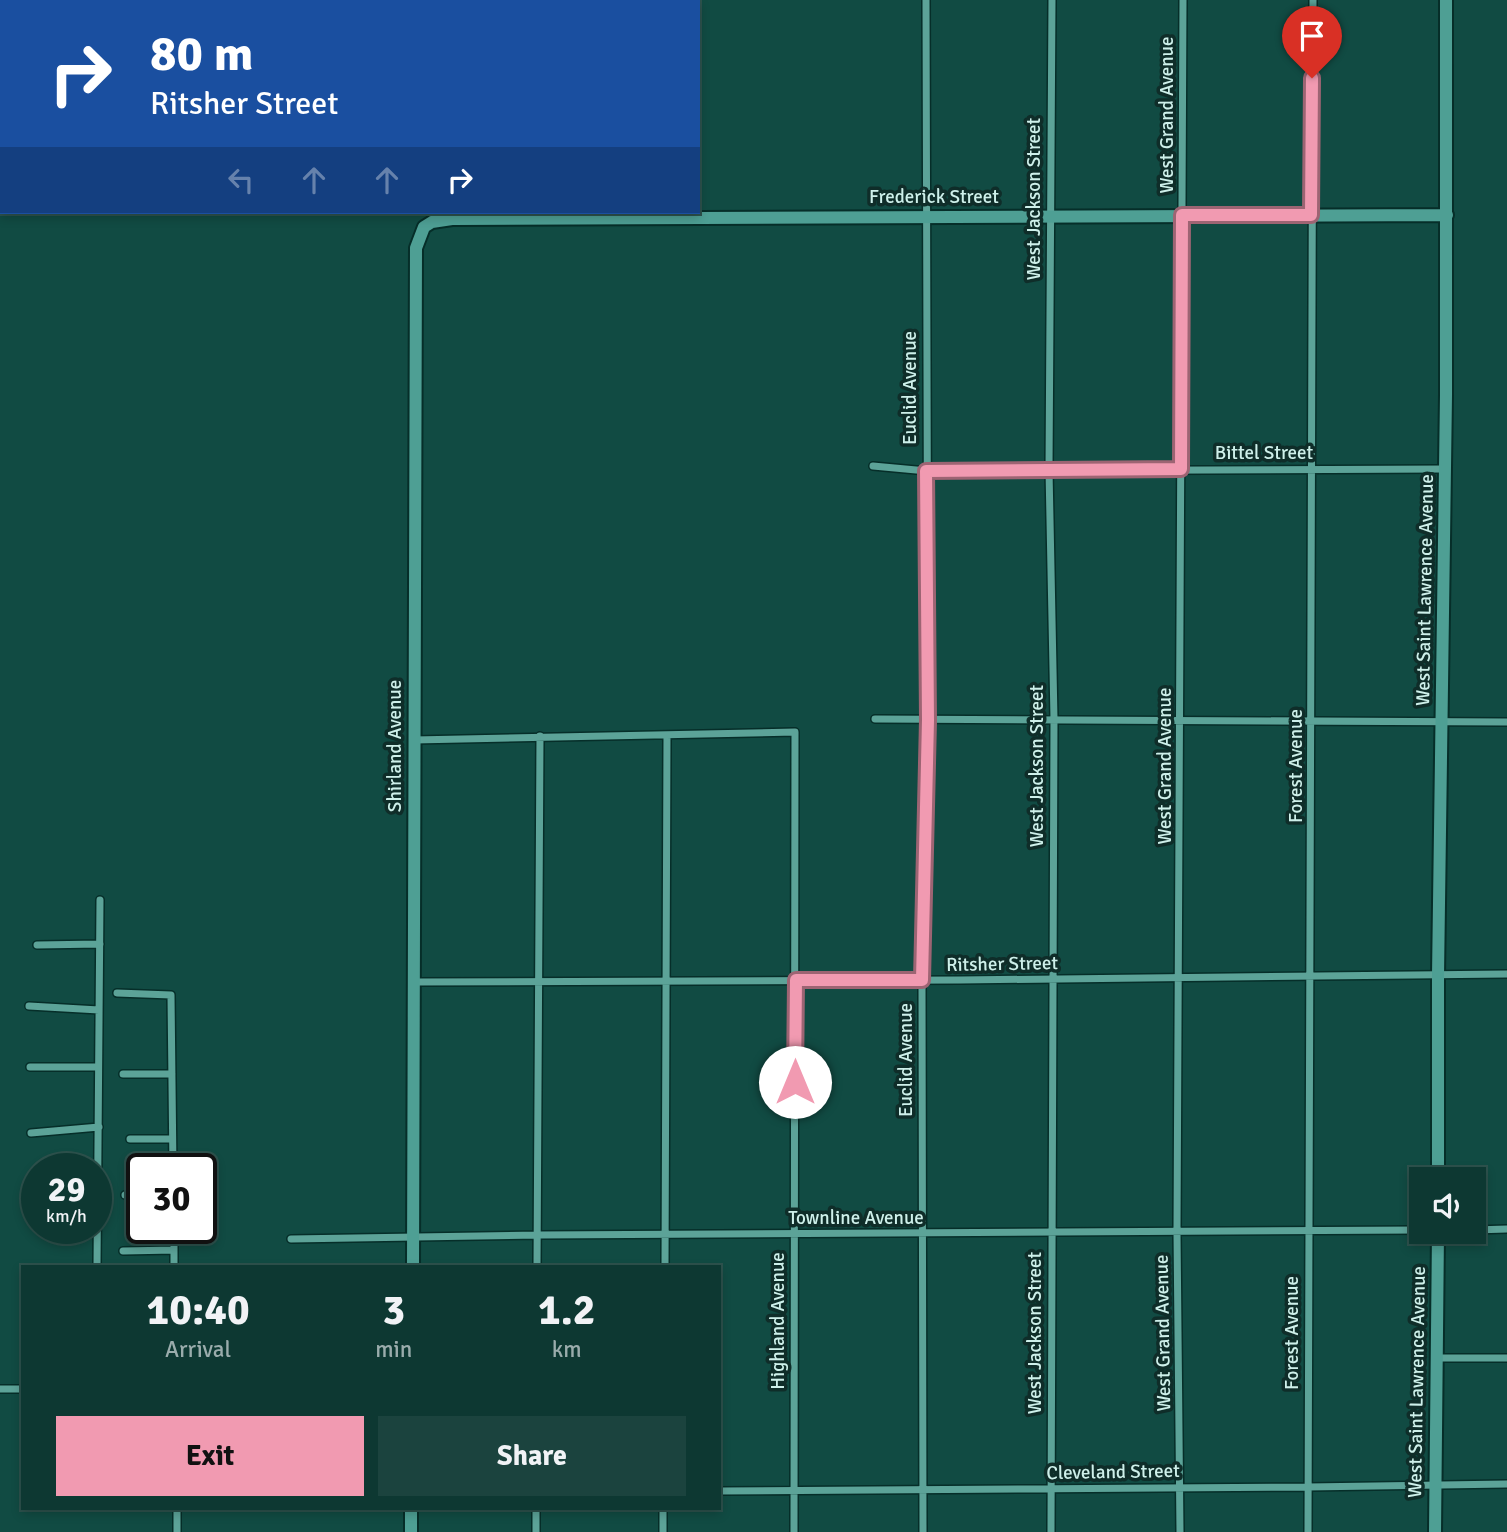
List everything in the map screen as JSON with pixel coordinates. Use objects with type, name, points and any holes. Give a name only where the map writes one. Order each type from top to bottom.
[{"type":"street","name":"Euclid Avenue","points":[[923,1532],[922,980],[928,720],[926,0]]},
{"type":"street","name":"West Jackson Street","points":[[1052,0],[1049,470],[1054,719],[1052,1532]]},
{"type":"street","name":"West Grand Avenue","points":[[1180,1532],[1177,1231],[1183,0]]},
{"type":"street","name":"Forest Avenue","points":[[1308,1532],[1313,0]]},
{"type":"street","name":"West Saint Lawrence Avenue","points":[[1438,1167],[1438,976],[1446,469],[1446,0]]},
{"type":"street","name":"Frederick Street","points":[[424,227],[437,221],[452,219],[1447,215]]},
{"type":"street","name":"Shirland Avenue","points":[[413,1265],[416,248],[424,227]]},
{"type":"street","name":"Bittel Street","points":[[873,466],[926,471],[1446,469]]},
{"type":"street","points":[[875,719],[1507,722]]},
{"type":"street","name":"Highland Avenue","points":[[667,736],[795,732],[794,1532]]},
{"type":"street","points":[[537,1265],[540,736]]},
{"type":"street","points":[[414,740],[667,736],[666,1265]]},
{"type":"street","points":[[98,1153],[100,900]]},
{"type":"street","points":[[37,945],[100,944]]},
{"type":"street","name":"Ritsher Street","points":[[413,982],[1507,974]]},
{"type":"street","points":[[117,993],[171,995],[172,1153]]},
{"type":"street","points":[[29,1006],[99,1010]]},
{"type":"street","points":[[30,1067],[98,1067]]},
{"type":"street","points":[[123,1074],[172,1074]]},
{"type":"street","points":[[31,1133],[99,1127]]},
{"type":"street","points":[[130,1139],[172,1139]]},
{"type":"street","points":[[1486,1230],[1507,1229]]},
{"type":"street","name":"Townline Avenue","points":[[291,1240],[538,1235],[1409,1230]]},
{"type":"street","points":[[97,1244],[97,1265]]},
{"type":"street","points":[[174,1244],[174,1265]]},
{"type":"street","name":"West Saint Lawrence Avenue","points":[[1435,1532],[1438,1244]]},
{"type":"street","points":[[124,1251],[174,1250]]},
{"type":"street","points":[[1436,1358],[1507,1357]]},
{"type":"street","points":[[0,1389],[21,1389]]},
{"type":"street","name":"Cleveland Street","points":[[721,1491],[1507,1483]]},
{"type":"street","points":[[177,1510],[177,1532]]},
{"type":"street","points":[[411,1510],[411,1532]]},
{"type":"street","points":[[536,1532],[537,1510]]},
{"type":"street","points":[[663,1510],[663,1532]]},
{"type":"route","points":[[795,1082],[796,980],[922,980],[928,720],[926,471],[1181,469],[1182,215],[1311,215],[1312,78]]}]
